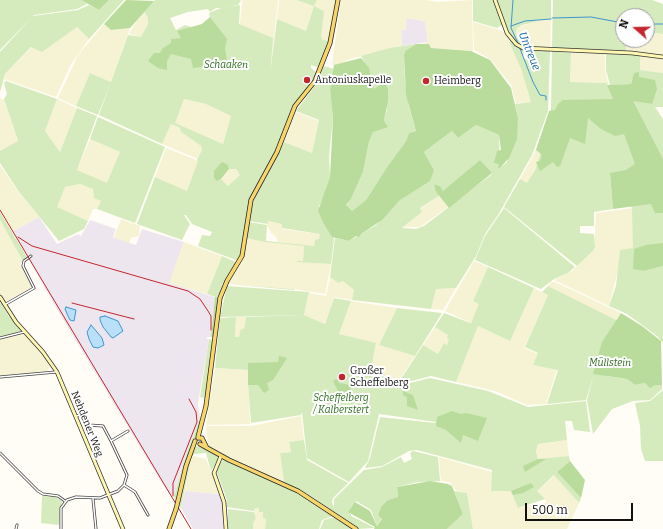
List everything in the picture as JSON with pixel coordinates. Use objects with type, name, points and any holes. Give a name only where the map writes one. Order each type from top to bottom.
[{"type":"main road","points":[[168,529],[176,509],[185,470],[193,448],[199,441],[208,395],[222,293],[227,280],[242,256],[251,200],[277,152],[295,106],[315,81],[330,43],[338,0]]},
{"type":"main road","points":[[199,441],[221,456],[293,489],[356,529]]},
{"type":"street","points":[[495,0],[506,30],[519,46],[527,49],[632,53],[663,56]]},
{"type":"street","points":[[4,305],[34,288],[23,266],[24,261],[31,256]]},
{"type":"street","name":"Nehdener Weg","points":[[0,298],[24,332],[43,352],[57,372],[123,529]]},
{"type":"street","points":[[0,338],[24,332]]},
{"type":"street","points":[[0,377],[57,372]]},
{"type":"street","points":[[61,529],[61,510],[65,501],[75,497],[92,499],[108,496],[124,485],[127,475],[103,426],[90,425],[81,415],[76,416]]},
{"type":"street","points":[[111,441],[128,430]]},
{"type":"street","points":[[0,453],[38,491],[43,494],[58,496],[65,501]]},
{"type":"street","points":[[221,456],[214,473],[224,502],[226,529]]},
{"type":"street","points":[[124,485],[135,492],[148,515]]},
{"type":"street","points":[[92,499],[96,529]]},
{"type":"street","points":[[16,529],[18,525]]},
{"type":"shaded area","points":[[242,0],[278,0],[270,74],[260,70],[240,24]]},
{"type":"shaded area","points":[[279,0],[296,0],[314,6],[317,0],[337,0],[330,41],[323,40],[321,37],[322,20],[320,19],[323,10],[314,7],[306,31],[277,19]]},
{"type":"shaded area","points":[[341,0],[427,0],[437,2],[472,0],[473,51],[431,48],[429,44],[424,44],[428,41],[425,21],[406,18],[406,30],[401,30],[402,46],[350,59],[339,65],[332,65]]},
{"type":"shaded area","points":[[144,11],[149,18],[148,24],[141,37],[129,34],[138,18]]},
{"type":"shaded area","points":[[406,18],[425,21],[428,42],[402,46],[401,30]]},
{"type":"shaded area","points":[[551,19],[550,49],[527,47],[522,44],[516,33],[518,27],[535,22],[535,20]]},
{"type":"shaded area","points":[[473,22],[497,29],[507,34],[511,39],[509,42],[521,69],[531,102],[516,103],[511,85],[490,59],[474,50]]},
{"type":"shaded area","points":[[104,24],[111,30],[130,28],[111,82],[90,73],[76,106],[58,98],[78,55]]},
{"type":"shaded area","points":[[77,27],[89,39],[71,64],[56,97],[4,79],[5,74],[32,47],[42,51]]},
{"type":"shaded area","points":[[655,33],[663,34],[663,56],[626,52],[626,48],[655,48]]},
{"type":"shaded area","points":[[571,53],[605,53],[605,69],[608,83],[570,82]]},
{"type":"shaded area","points":[[640,55],[663,58],[663,73],[640,70]]},
{"type":"shaded area","points":[[0,96],[1,99],[4,99],[18,142],[0,151]]},
{"type":"shaded area","points":[[57,99],[77,108],[60,152],[45,131]]},
{"type":"shaded area","points":[[184,99],[207,104],[231,116],[223,144],[174,123]]},
{"type":"shaded area","points":[[296,112],[319,121],[312,153],[284,142]]},
{"type":"shaded area","points":[[171,124],[180,128],[181,132],[201,146],[202,150],[198,159],[162,144]]},
{"type":"shaded area","points":[[90,139],[120,152],[108,184],[77,170]]},
{"type":"shaded area","points":[[166,148],[199,161],[187,191],[155,177]]},
{"type":"shaded area","points":[[536,150],[542,155],[527,184],[520,179]]},
{"type":"shaded area","points":[[0,165],[19,193],[39,217],[13,231],[0,209]]},
{"type":"shaded area","points":[[230,168],[236,169],[240,175],[228,186],[221,179]]},
{"type":"shaded area","points":[[80,184],[93,189],[101,201],[97,209],[93,209],[88,221],[56,207],[65,187]]},
{"type":"shaded area","points":[[439,196],[448,207],[420,227],[403,227],[422,212],[420,209]]},
{"type":"shaded area","points":[[633,208],[634,248],[629,250],[618,270],[609,306],[554,280],[572,271],[594,250],[596,213]]},
{"type":"shaded area","points":[[39,217],[57,244],[78,234],[81,236],[90,220],[116,229],[113,237],[136,245],[142,229],[184,242],[170,283],[215,297],[211,337],[207,337],[207,339],[209,339],[198,403],[200,418],[186,455],[175,493],[173,494],[170,495],[163,485],[58,311],[13,231]]},
{"type":"shaded area","points":[[121,219],[140,226],[139,236],[131,238],[129,243],[114,237]]},
{"type":"shaded area","points":[[0,220],[23,261],[20,264],[32,287],[5,302],[0,295]]},
{"type":"shaded area","points":[[268,221],[283,224],[282,229],[320,234],[320,240],[314,246],[304,246],[303,262],[331,264],[325,294],[294,289],[228,284],[243,260],[247,238],[277,242],[277,238],[271,233],[267,225]]},
{"type":"shaded area","points":[[184,242],[222,256],[207,294],[169,283]]},
{"type":"shaded area","points":[[474,261],[488,267],[473,301],[480,304],[471,323],[445,311]]},
{"type":"shaded area","points":[[330,277],[338,283],[343,281],[355,290],[352,300],[334,297],[325,324],[304,315],[309,293],[326,296]]},
{"type":"shaded area","points":[[551,282],[555,282],[621,313],[615,321],[548,286]]},
{"type":"shaded area","points":[[456,288],[443,310],[431,309],[436,289]]},
{"type":"shaded area","points":[[534,288],[548,295],[524,348],[538,354],[533,365],[557,369],[546,404],[527,405],[495,391],[456,382],[478,326],[510,341]]},
{"type":"shaded area","points":[[351,301],[397,308],[379,345],[415,356],[402,376],[395,382],[371,370],[376,344],[339,334]]},
{"type":"shaded area","points":[[236,317],[246,317],[244,330],[239,338],[235,337]]},
{"type":"shaded area","points":[[435,327],[449,335],[450,340],[447,345],[444,343],[438,354],[423,345]]},
{"type":"shaded area","points":[[24,334],[44,355],[50,367],[46,372],[0,376],[0,338]]},
{"type":"shaded area","points":[[215,368],[248,370],[250,424],[206,425]]},
{"type":"shaded area","points":[[301,416],[304,440],[289,442],[291,452],[280,453],[284,482],[241,465],[208,446],[206,426],[251,426]]},
{"type":"shaded area","points":[[567,440],[569,456],[539,460],[536,451],[538,444]]},
{"type":"shaded area","points":[[193,456],[206,459],[220,494],[185,491],[191,458]]},
{"type":"shaded area","points":[[439,457],[492,472],[491,491],[511,491],[519,508],[536,504],[537,506],[547,502],[537,491],[555,475],[579,503],[567,529],[473,529],[467,493],[457,491],[449,482],[441,481]]},
{"type":"shaded area","points":[[185,491],[220,494],[223,505],[224,529],[193,529],[181,508]]},
{"type":"shaded area","points":[[255,508],[259,508],[266,518],[265,529],[253,529],[253,523],[256,518],[254,512]]},
{"type":"green space","points":[[0,0],[81,0],[87,4],[77,9],[34,15],[0,50]]},
{"type":"green space","points":[[81,0],[109,0],[99,10]]},
{"type":"green space","points":[[109,0],[124,0],[89,39],[77,27],[42,52],[31,47],[5,74],[0,92],[0,52],[33,16],[78,10],[89,5],[99,10]]},
{"type":"green space","points":[[126,0],[154,1],[130,28],[111,30],[104,24]]},
{"type":"green space","points":[[155,0],[241,0],[238,5],[221,8],[240,5],[239,24],[273,38],[270,74],[277,19],[306,31],[314,6],[324,11],[321,37],[323,40],[330,41],[320,68],[311,65],[311,68],[317,73],[315,81],[298,100],[276,151],[254,191],[239,261],[198,246],[202,235],[210,236],[212,232],[192,224],[186,215],[184,215],[190,224],[182,240],[137,224],[155,177],[187,191],[198,161],[197,160],[202,150],[201,146],[181,132],[180,128],[171,124],[162,144],[99,115],[128,35],[141,37],[148,24],[148,18],[144,11]],"holes":[[[216,8],[221,8],[209,13],[210,18],[194,28],[185,25],[176,30],[170,18],[188,12],[208,9],[210,12]],[[184,99],[206,104],[231,116],[223,144],[175,123]],[[228,165],[229,169],[236,169],[240,175],[228,186],[221,179],[217,181]]]},
{"type":"green space","points":[[296,0],[317,0],[314,6]]},
{"type":"green space","points":[[473,0],[493,0],[500,9],[496,0],[551,0],[551,19],[536,20],[535,22],[522,25],[517,28],[516,33],[518,39],[527,49],[518,45],[504,31],[502,25],[497,28],[473,21]]},
{"type":"green space","points":[[553,0],[652,0],[663,4],[663,34],[655,33],[655,8],[615,8],[615,48],[626,48],[626,52],[552,49]]},
{"type":"green space","name":"Schaaken","points":[[210,17],[227,39],[225,48],[227,61],[215,65],[193,68],[191,59],[171,54],[167,61],[167,70],[158,68],[148,61],[154,53],[160,53],[163,48],[171,43],[171,39],[181,38],[177,31],[202,24]]},
{"type":"green space","points":[[511,39],[524,50],[523,57],[531,63],[534,62],[531,61],[529,51],[550,51],[548,111],[532,155],[498,215],[485,234],[476,256],[456,288],[436,289],[431,309],[352,300],[354,290],[343,281],[338,283],[330,277],[335,238],[349,241],[376,225],[400,200],[434,170],[424,152],[452,131],[458,138],[476,125],[499,135],[500,168],[507,162],[518,118],[515,104],[531,102],[521,69],[509,42]],"holes":[[[480,160],[492,174],[424,226],[416,229],[403,228],[422,212],[420,208],[439,196],[434,184],[440,186],[443,192]]]},
{"type":"green space","points":[[416,44],[405,51],[404,55],[405,82],[409,107],[416,131],[409,133],[406,141],[366,200],[352,211],[346,206],[351,199],[363,172],[369,142],[373,132],[384,121],[387,109],[372,86],[372,77],[361,56],[390,48]]},
{"type":"green space","points":[[416,44],[429,44],[431,48],[471,51],[490,60],[511,88],[518,118],[517,139],[509,158],[500,168],[498,168],[499,164],[494,163],[497,151],[501,150],[499,135],[476,125],[458,138],[452,131],[424,152],[434,170],[430,181],[400,200],[382,220],[361,234],[359,237],[356,236],[349,241],[332,237],[318,211],[330,177],[333,118],[330,90],[334,65],[361,58],[369,68],[374,89],[385,82],[388,89],[388,101],[384,121],[388,127],[373,132],[369,142],[363,172],[351,199],[346,205],[352,211],[366,200],[406,141],[409,133],[416,131],[406,95],[404,55],[405,51]]},
{"type":"green space","points":[[552,51],[571,53],[570,82],[608,83],[607,85],[632,100],[652,104],[639,77],[639,73],[632,79],[631,84],[610,85],[606,70],[606,54],[640,55],[640,70],[663,73],[663,107],[655,107],[663,119],[663,264],[635,269],[644,271],[663,266],[663,343],[657,336],[627,314],[609,306],[616,286],[620,250],[633,248],[632,208],[610,173],[613,209],[594,212],[594,226],[580,226],[580,233],[594,234],[595,247],[593,251],[577,266],[504,207],[520,179],[527,183],[535,170],[541,152],[536,150],[551,110]]},
{"type":"green space","points":[[324,66],[334,69],[330,90],[333,118],[329,157],[330,177],[324,197],[319,206],[334,239],[331,264],[297,262],[294,290],[228,284],[294,289],[297,261],[303,261],[304,246],[265,242],[247,238],[249,222],[267,225],[266,241],[314,246],[315,240],[319,239],[320,234],[282,228],[282,224],[268,221],[268,224],[249,221],[252,205],[257,193],[284,142],[312,153],[319,120],[296,111],[317,83]]},
{"type":"green space","points":[[639,72],[639,77],[655,80],[657,89],[652,104],[633,101],[663,159],[663,213],[655,213],[651,204],[613,209],[610,173],[626,170],[635,164],[624,134],[615,136],[601,129],[588,118],[585,144],[570,138],[560,166],[557,167],[553,162],[540,171],[536,162],[540,161],[542,155],[536,150],[549,111],[555,110],[558,104],[563,100],[613,99],[607,85],[631,84],[634,73]]},
{"type":"green space","points":[[90,73],[111,82],[98,115],[76,106]]},
{"type":"green space","points":[[6,81],[57,99],[45,131],[60,152],[77,108],[97,116],[77,170],[107,183],[120,152],[90,139],[98,117],[165,147],[135,223],[97,209],[101,201],[94,198],[93,189],[80,184],[65,187],[57,207],[88,221],[84,229],[59,241],[19,192],[0,163],[0,151],[18,141],[4,99],[7,94],[4,83]]},
{"type":"green space","points":[[480,160],[492,173],[449,208],[436,192],[434,184],[440,186],[443,191]]},
{"type":"green space","points":[[222,162],[228,165],[229,169],[221,179],[217,181],[214,178],[214,171]]},
{"type":"green space","points":[[504,208],[575,267],[568,273],[554,279],[541,289],[475,260],[485,236]]},
{"type":"green space","points":[[0,212],[27,257],[23,261],[0,220]]},
{"type":"green space","points":[[663,243],[663,266],[644,271],[633,269],[634,249],[646,245]]},
{"type":"green space","points":[[222,256],[238,263],[222,285],[219,298],[207,294]]},
{"type":"green space","points":[[488,267],[534,288],[510,341],[478,326],[456,382],[431,376],[392,386],[403,376],[423,345],[438,354],[444,343],[447,345],[449,340],[447,338],[448,335],[435,327],[444,313],[473,324],[471,323],[479,304],[473,301]]},
{"type":"green space","name":"Scheffelberg / Kalberstert","points":[[227,286],[309,292],[304,315],[325,324],[334,298],[351,301],[339,334],[376,343],[371,370],[395,382],[389,386],[390,388],[430,378],[488,391],[528,407],[586,401],[590,432],[574,430],[572,421],[565,421],[567,440],[538,444],[536,451],[538,459],[569,456],[570,461],[557,472],[581,498],[579,503],[554,475],[537,491],[545,499],[518,508],[511,491],[491,491],[492,470],[417,450],[409,451],[382,466],[365,468],[370,458],[380,417],[436,422],[379,414],[368,461],[349,482],[310,460],[307,458],[302,412],[301,415],[251,423],[248,383],[249,363],[248,370],[215,368],[220,318],[236,317],[235,337],[239,337],[241,329],[244,329],[246,317],[303,315],[220,317]]},
{"type":"green space","points":[[548,286],[616,320],[606,376],[627,379],[635,385],[645,383],[662,385],[662,389],[650,400],[633,401],[612,409],[593,434],[587,400],[594,374],[586,400],[547,404],[558,370],[533,365],[538,353],[525,347],[548,295],[542,292]]},
{"type":"green space","points":[[215,297],[219,298],[214,336],[211,337]]},
{"type":"green space","points":[[0,303],[8,315],[22,332],[0,337]]},
{"type":"green space","points":[[397,308],[442,313],[415,356],[379,345]]},
{"type":"green space","name":"Müllstein","points":[[621,313],[642,326],[661,341],[662,385],[655,385],[650,388],[645,383],[635,385],[627,379],[593,374],[602,342]]},
{"type":"green space","points":[[209,339],[215,341],[207,398],[200,397]]},
{"type":"green space","points":[[279,356],[287,358],[273,380],[267,383],[269,390],[264,393],[258,385],[248,385],[248,363],[278,362]]},
{"type":"green space","points":[[336,379],[339,383],[351,385],[350,403],[338,391],[333,381]]},
{"type":"green space","points":[[663,390],[663,461],[645,461],[641,449],[640,426],[635,403],[650,401]]},
{"type":"green space","points":[[403,391],[413,395],[418,410],[407,406],[407,397],[403,395]]},
{"type":"green space","points":[[452,411],[487,418],[478,441],[463,435],[461,443],[446,430],[436,426],[437,417]]},
{"type":"green space","points":[[200,418],[203,418],[198,436],[195,439],[176,502],[173,494],[175,493],[186,455]]},
{"type":"green space","points":[[304,440],[307,460],[348,483],[333,498],[332,502],[334,507],[334,499],[364,470],[382,467],[401,457],[404,463],[412,459],[410,453],[413,451],[438,457],[440,481],[417,482],[397,487],[398,497],[388,500],[382,518],[377,526],[371,510],[356,501],[350,509],[351,516],[375,528],[358,529],[302,492],[325,507],[315,499],[284,482],[280,453],[291,452],[289,442]]},
{"type":"green space","points":[[198,446],[215,454],[218,459],[211,471],[206,453],[194,454],[191,458],[181,508],[177,506],[187,465],[193,449]]},
{"type":"green space","points":[[224,459],[293,489],[333,516],[322,520],[319,529],[265,529],[266,519],[263,518],[263,512],[259,512],[259,508],[255,508],[254,511],[227,507],[227,500],[216,470],[219,463]]},
{"type":"green space","points":[[538,459],[546,459],[525,472],[523,466]]},
{"type":"green space","points":[[570,461],[585,480],[581,498],[557,472]]},
{"type":"green space","points":[[430,481],[452,486],[463,514],[447,529],[374,529],[375,527],[348,512],[355,502],[370,511],[377,526],[382,519],[378,515],[382,506],[388,500],[398,497],[397,487]]},
{"type":"green space","points":[[531,483],[534,487],[523,493],[513,495],[511,491]]},
{"type":"green space","points":[[454,491],[467,493],[473,529],[447,529],[463,514]]},
{"type":"green space","points":[[42,496],[55,497],[62,501],[59,525],[41,523]]},
{"type":"green space","points":[[228,509],[254,512],[256,518],[253,523],[253,529],[228,529]]},
{"type":"green space","points":[[335,517],[353,529],[320,529],[324,520]]},
{"type":"water","points":[[66,307],[76,310],[74,321],[70,320],[65,309]]},
{"type":"water","points":[[105,316],[118,321],[123,331],[113,338],[111,337],[103,327],[100,320],[100,317]]},
{"type":"water","points":[[91,325],[102,338],[104,345],[98,348],[93,347],[89,339],[87,332]]},
{"type":"waterway","name":"Untreue","points":[[513,0],[511,28],[518,43]]},
{"type":"waterway","points":[[552,18],[591,17],[615,22]]},
{"type":"waterway","points":[[511,26],[525,21],[551,19]]},
{"type":"waterway","points":[[655,24],[663,24]]},
{"type":"waterway","name":"Untreue","points":[[519,46],[533,82],[540,95],[546,96],[546,100]]},
{"type":"railway","points":[[0,210],[191,529]]},
{"type":"railway","points":[[18,237],[32,246],[188,291],[200,299],[211,316],[211,330]]},
{"type":"railway","points":[[72,303],[134,319]]},
{"type":"railway","points":[[173,496],[173,483],[197,422],[196,412],[189,399]]},
{"type":"place","name":"Antoniuskapelle","points":[[307,80]]},
{"type":"place","name":"Heimberg","points":[[426,81]]},
{"type":"place","name":"Großer Scheffelberg","points":[[342,377]]}]
